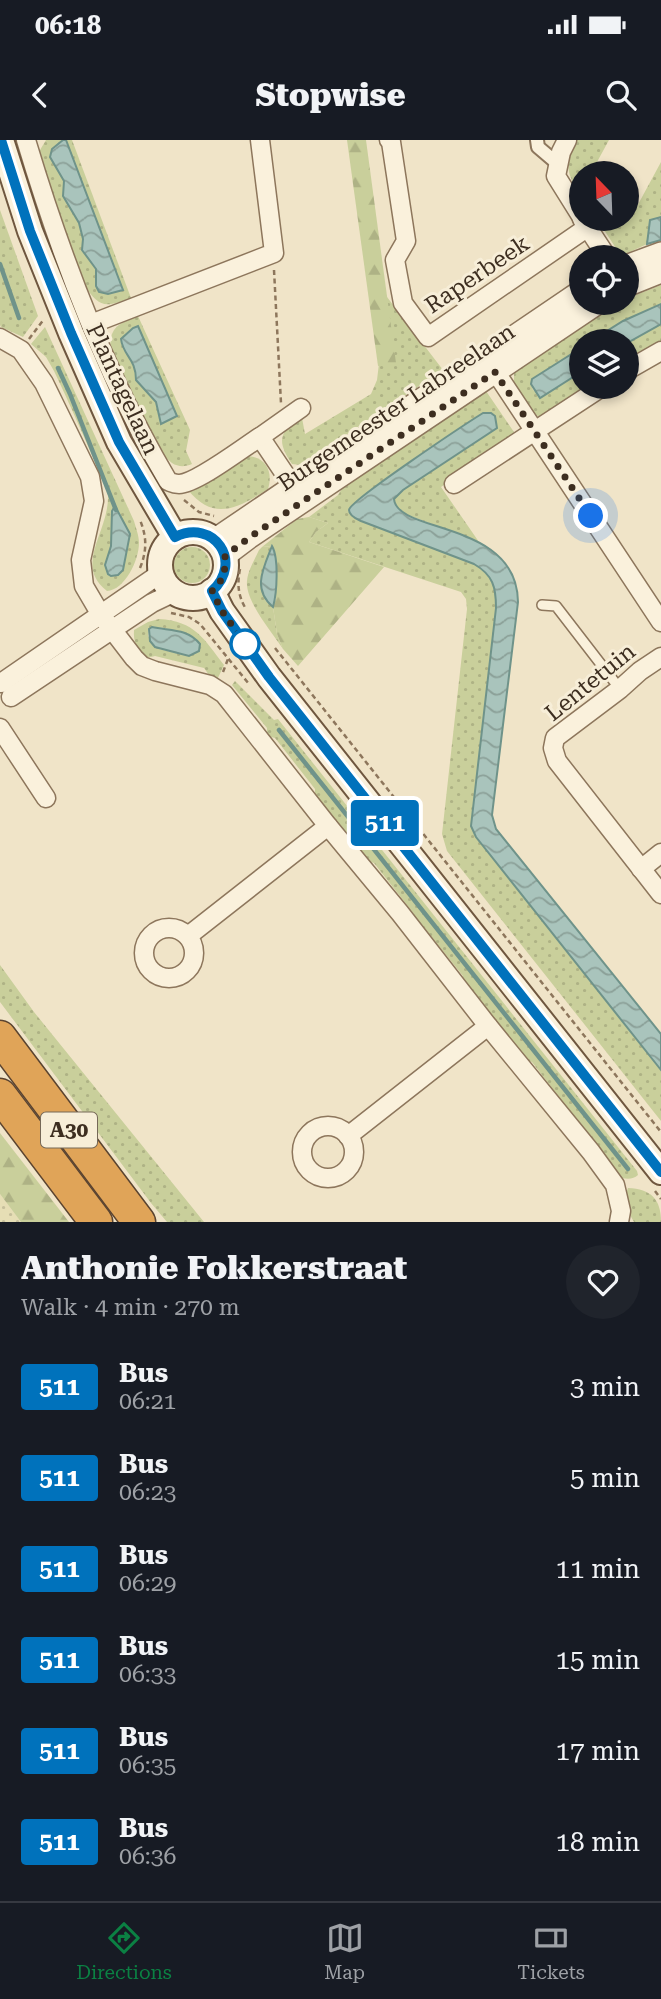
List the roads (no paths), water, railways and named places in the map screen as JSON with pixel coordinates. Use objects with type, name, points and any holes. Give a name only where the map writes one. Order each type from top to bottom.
[{"type":"highway","name":"A30","points":[[0,1037],[139,1222]]},
{"type":"highway","name":"A30","points":[[0,1095],[89,1216]]},
{"type":"main road","name":"Plantagelaan","points":[[1,140],[30,231],[119,442],[175,537]]},
{"type":"main road","points":[[199,532],[227,554],[224,576],[219,585],[205,595],[189,597],[161,587],[162,553],[175,537],[199,532]]},
{"type":"main road","points":[[212,591],[222,611],[269,677],[658,1181]]},
{"type":"street","name":"Plantagelaan","points":[[26,140],[65,261],[91,324],[149,448],[168,481],[181,484],[195,479],[260,437]]},
{"type":"street","points":[[91,324],[274,253],[260,140]]},
{"type":"street","name":"Raperbeek","points":[[389,140],[406,241],[395,260],[403,303],[428,337],[571,231]]},
{"type":"street","points":[[537,140],[538,147],[558,164]]},
{"type":"street","points":[[567,140],[561,152],[556,176],[569,197]]},
{"type":"street","points":[[639,262],[661,253]]},
{"type":"street","points":[[639,281],[661,272]]},
{"type":"street","name":"Burgemeester Labreelaan","points":[[227,554],[298,494],[490,364],[569,301]]},
{"type":"street","name":"Burgemeester Labreelaan","points":[[490,364],[577,315]]},
{"type":"street","points":[[0,338],[21,349],[44,383],[90,477],[94,502],[81,560],[84,586],[112,631],[142,666],[210,685],[225,694],[488,1026],[592,1152],[615,1185],[621,1211],[619,1222]]},
{"type":"street","points":[[639,364],[661,351]]},
{"type":"street","points":[[490,364],[661,622]]},
{"type":"street","points":[[454,484],[583,399]]},
{"type":"street","points":[[298,494],[260,437],[301,408]]},
{"type":"street","points":[[4,688],[101,615],[161,587]]},
{"type":"street","points":[[4,688],[112,631],[152,603],[161,587]]},
{"type":"street","name":"Lentetuin","points":[[641,869],[557,761],[553,748],[555,738],[661,657]]},
{"type":"street","points":[[4,688],[12,706],[10,714],[0,727],[46,798]]},
{"type":"street","points":[[188,936],[328,825]]},
{"type":"street","points":[[661,853],[641,869],[661,894]]},
{"type":"street","points":[[348,1136],[488,1026]]},
{"type":"lane","points":[[542,605],[556,606],[620,689]]},
{"type":"water","points":[[66,140],[123,290],[108,294],[99,292],[96,286],[96,269],[82,250],[83,239],[79,223],[63,196],[64,181],[50,157],[52,149]]},
{"type":"water","points":[[661,217],[661,240],[647,244],[650,220]]},
{"type":"water","points":[[661,304],[661,324],[639,336],[639,329],[610,329],[623,321]]},
{"type":"water","points":[[138,326],[177,416],[161,424],[156,402],[136,380],[134,367],[122,345],[121,339]]},
{"type":"water","points":[[569,356],[569,380],[540,398],[531,384],[532,379]]},
{"type":"water","points":[[483,413],[495,416],[497,428],[403,490],[394,499],[400,510],[414,518],[479,543],[499,556],[513,575],[518,602],[492,815],[496,829],[661,1034],[661,1070],[476,837],[471,826],[496,608],[492,582],[474,564],[361,521],[349,512],[354,504],[387,478]]},
{"type":"water","points":[[115,506],[130,534],[123,570],[118,575],[111,576],[105,565],[111,546],[112,511]]},
{"type":"water","points":[[272,546],[277,576],[273,607],[261,586],[261,578]]},
{"type":"water","points":[[152,627],[190,635],[200,644],[199,651],[189,656],[155,647],[150,641],[149,629]]},
{"type":"waterway","points":[[0,264],[19,318]]},
{"type":"waterway","points":[[58,368],[116,510]]},
{"type":"waterway","points":[[279,730],[628,1169]]}]
